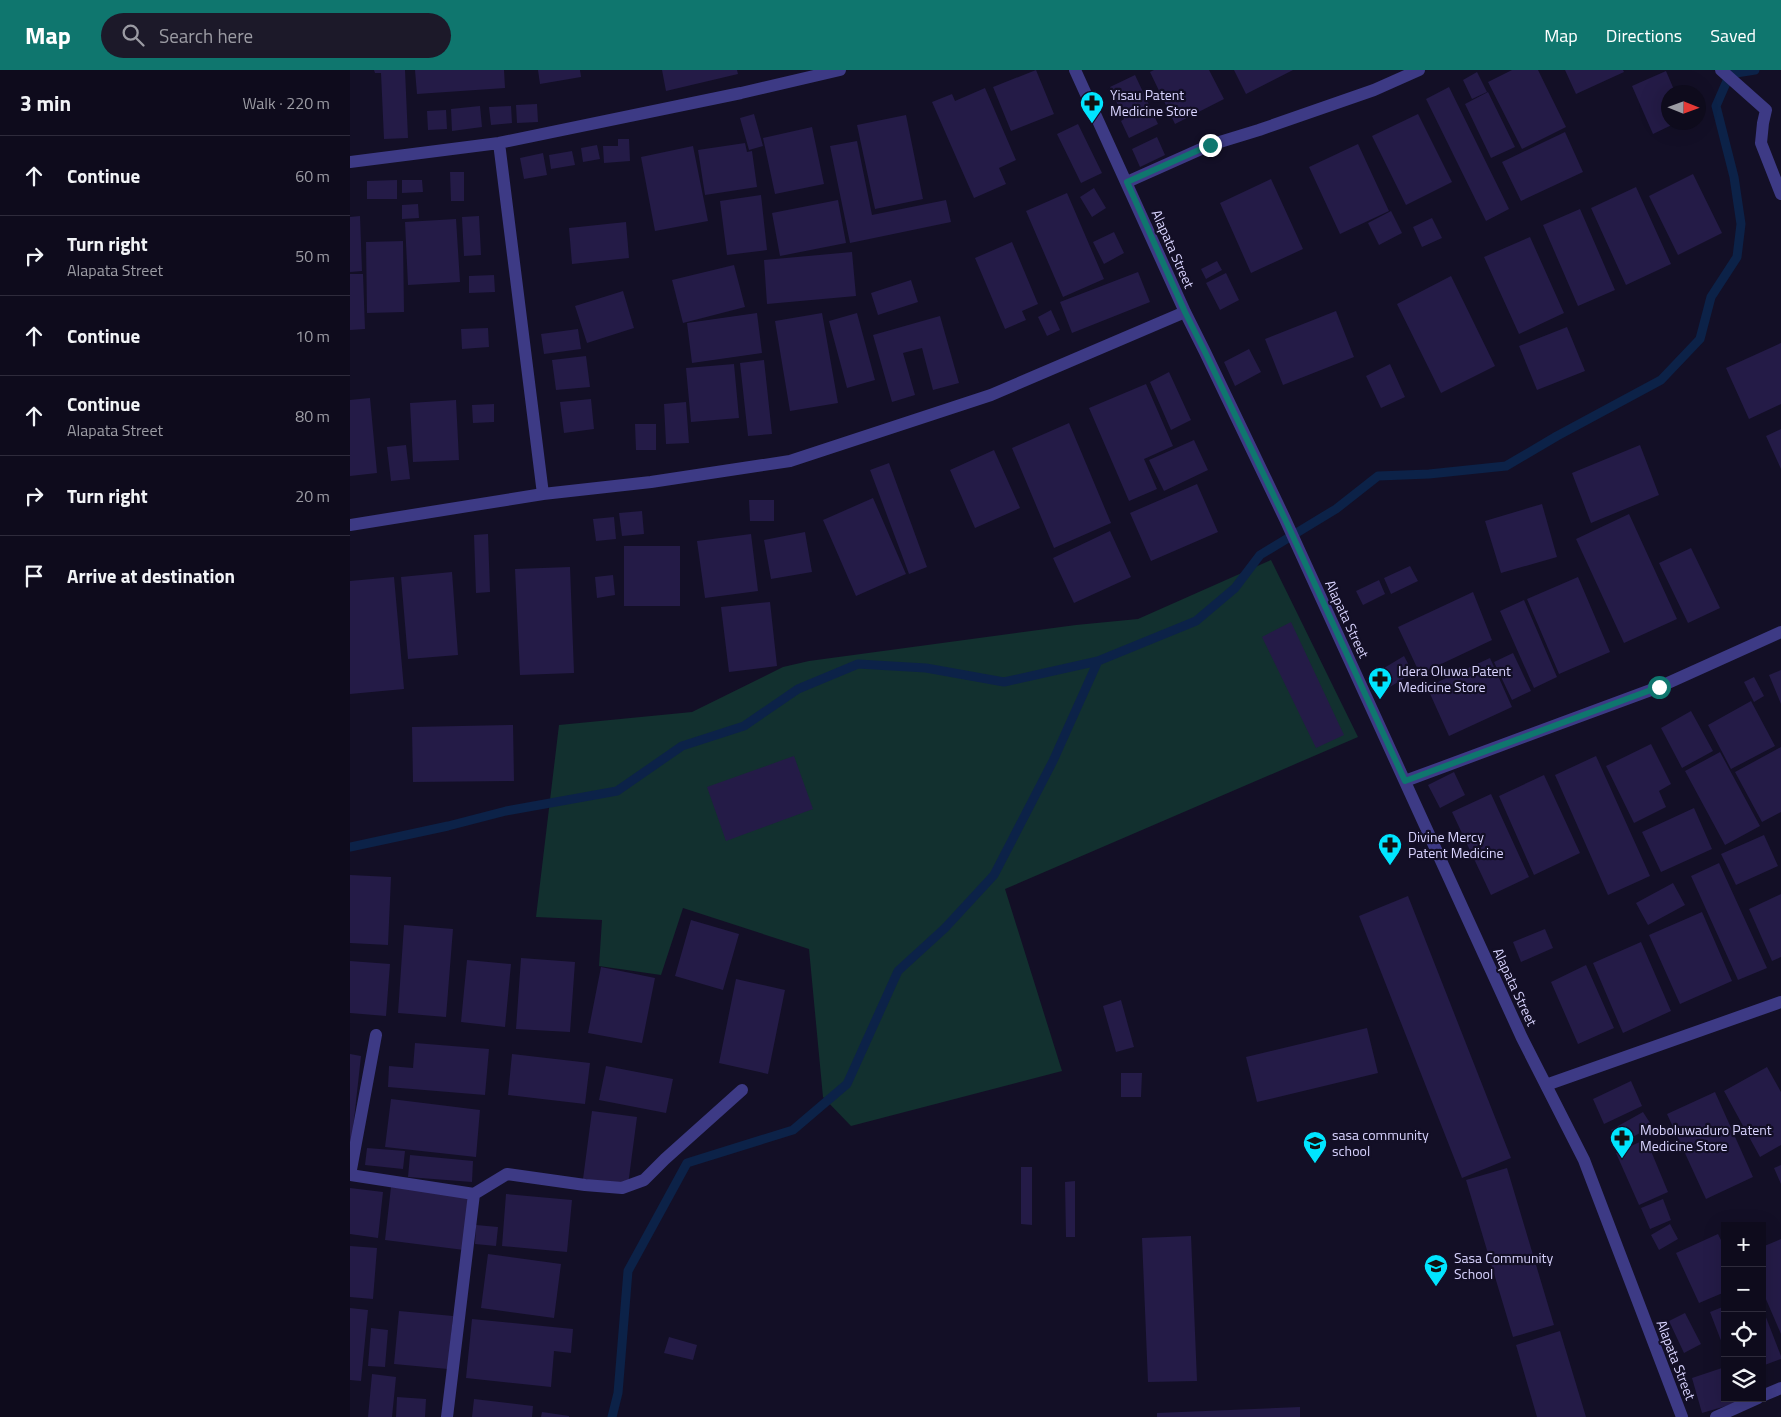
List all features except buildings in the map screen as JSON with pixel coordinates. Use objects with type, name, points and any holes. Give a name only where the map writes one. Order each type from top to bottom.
[{"type":"street","points":[[350,162],[499,143],[741,93],[840,70]]},
{"type":"street","name":"Alapata Street","points":[[1076,70],[1185,312],[1285,519],[1518,1029],[1584,1160],[1682,1417]]},
{"type":"street","points":[[1127,182],[1210,145],[1374,90],[1419,70]]},
{"type":"street","points":[[1721,70],[1766,110],[1761,143],[1781,194]]},
{"type":"street","points":[[499,143],[543,494]]},
{"type":"street","points":[[350,525],[543,494],[651,482],[790,461],[991,395],[1185,312]]},
{"type":"street","points":[[1405,781],[1659,687],[1781,632]]},
{"type":"street","points":[[1546,1086],[1781,1002]]},
{"type":"street","points":[[376,1035],[350,1175],[474,1194],[507,1174],[622,1188],[644,1180],[671,1153],[742,1090]]},
{"type":"street","points":[[447,1417],[474,1194]]},
{"type":"street","points":[[1766,1394],[1781,1388]]},
{"type":"street","points":[[1716,1417],[1749,1402]]},
{"type":"green space","points":[[1271,560],[1358,737],[1005,889],[1062,1071],[851,1126],[823,1097],[809,949],[683,908],[661,975],[599,966],[602,920],[536,917],[559,725],[692,712],[783,667],[809,661],[1076,625],[1138,619]]},
{"type":"waterway","points":[[350,847],[448,826],[506,811],[617,791],[682,746],[744,726],[798,689],[858,664],[926,668],[1004,682],[1098,661],[1196,621],[1235,588],[1260,555],[1336,509],[1378,476],[1429,474],[1506,466],[1661,380],[1700,339],[1711,297],[1737,257],[1741,224],[1734,177],[1716,106],[1730,74],[1755,70]]},
{"type":"waterway","points":[[612,1417],[618,1393],[628,1271],[687,1163],[793,1130],[847,1084],[898,971],[945,928],[994,875],[1053,761],[1098,661]]},
{"type":"place","name":"Yisau Patent Medicine Store","points":[[1092,124]]},
{"type":"place","name":"Idera Oluwa Patent Medicine Store","points":[[1380,700]]},
{"type":"place","name":"Divine Mercy Patent Medicine","points":[[1390,866]]},
{"type":"place","name":"Moboluwaduro Patent Medicine Store","points":[[1622,1159]]},
{"type":"place","name":"sasa community school","points":[[1315,1164]]},
{"type":"place","name":"Sasa Community School","points":[[1436,1287]]},
{"type":"route","points":[[1210,145],[1127,182],[1185,312],[1285,519],[1405,781],[1659,687]]}]
